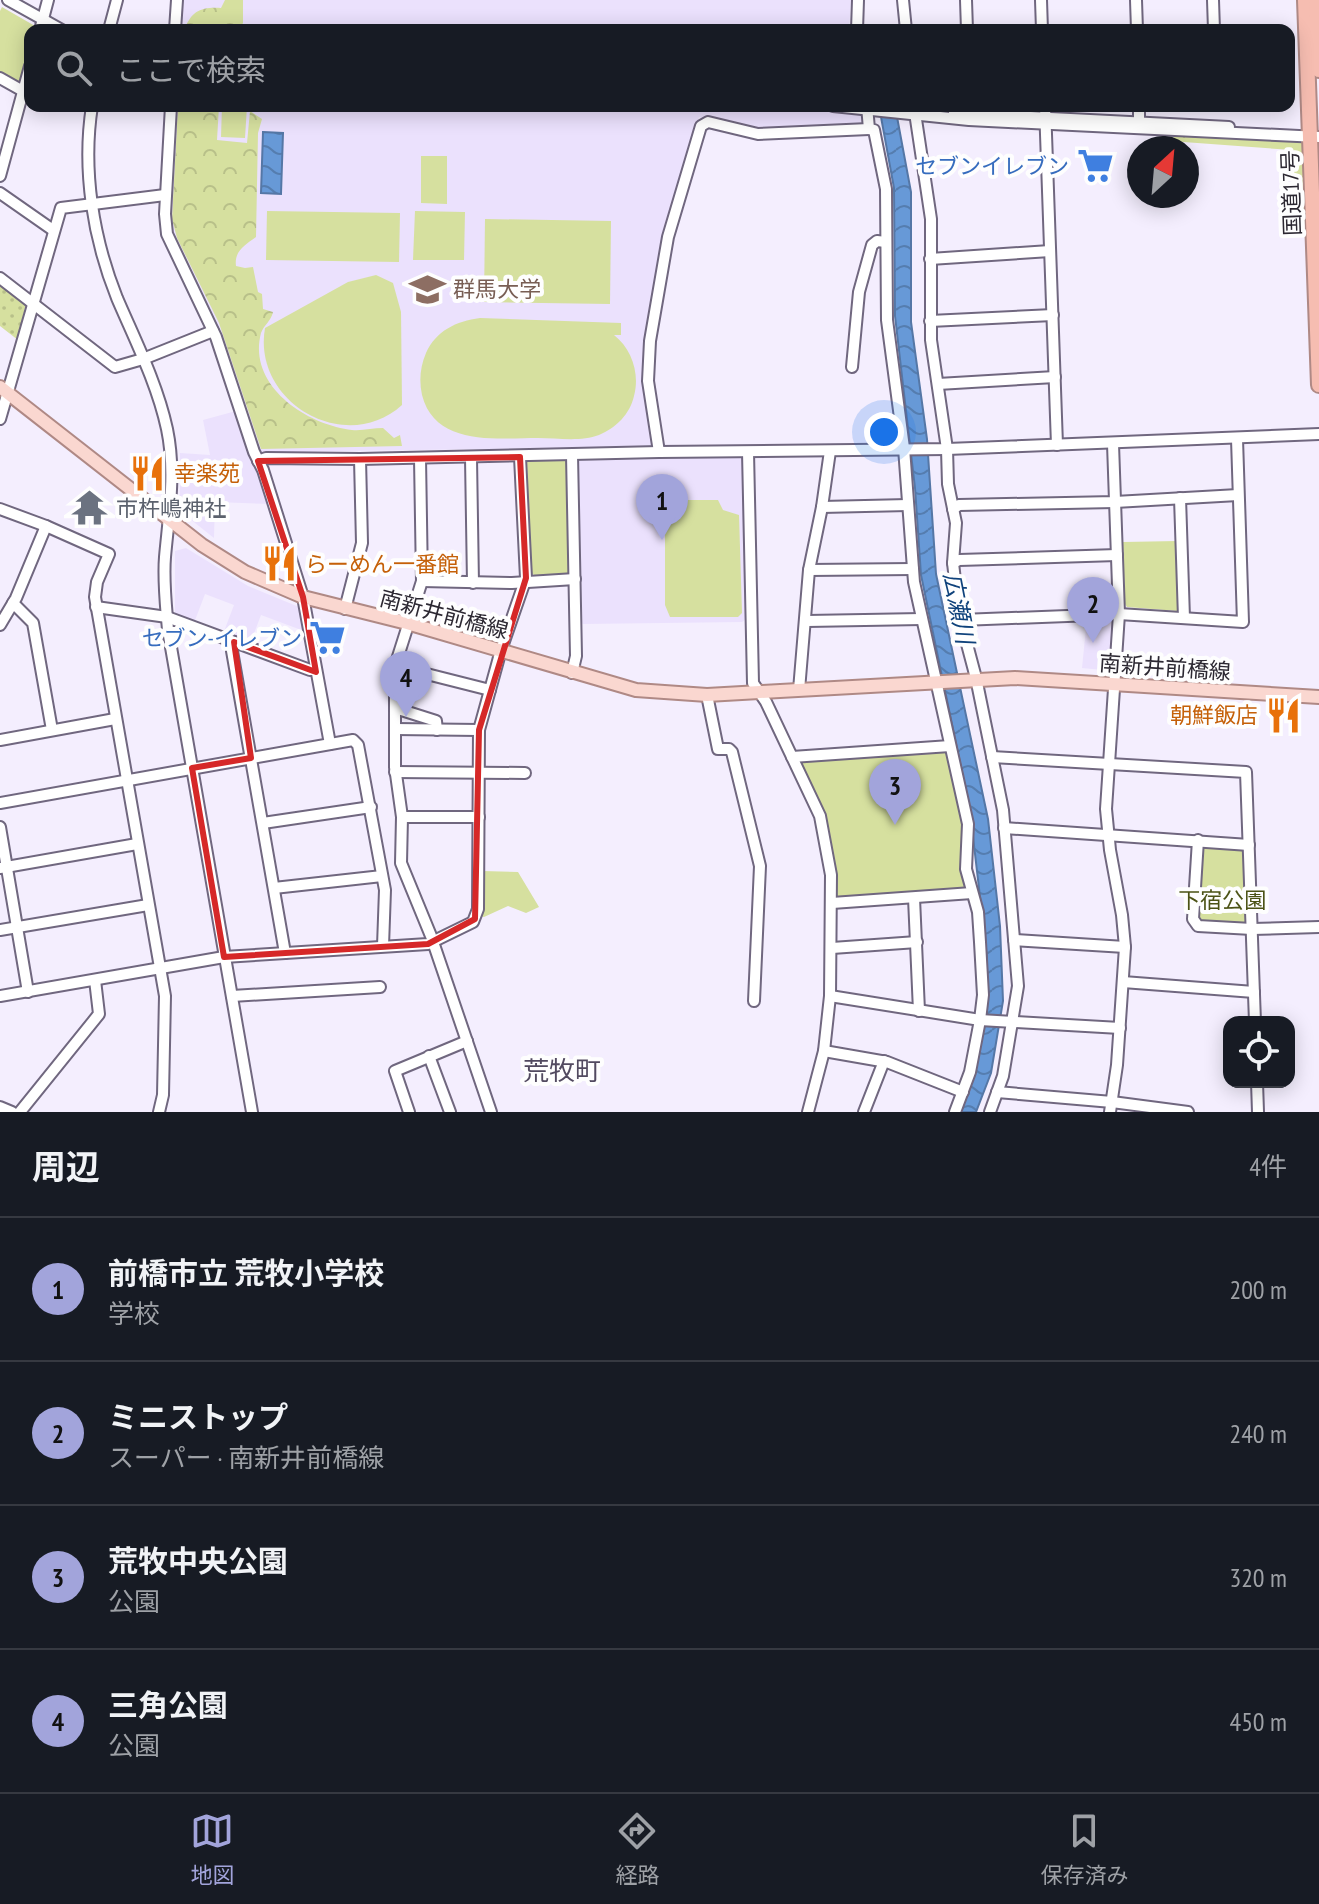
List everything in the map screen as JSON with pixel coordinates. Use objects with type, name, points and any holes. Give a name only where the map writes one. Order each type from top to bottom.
[{"type":"highway","name":"国道17号","points":[[1305,0],[1315,137],[1319,385]]},
{"type":"highway","points":[[1316,0],[1319,70]]},
{"type":"main road","name":"南新井前橋線","points":[[4,390],[169,521],[227,562],[270,584],[303,597],[407,623],[636,690],[707,695],[976,678],[1319,697]]},
{"type":"street","points":[[8,0],[41,24],[48,0]]},
{"type":"street","points":[[111,24],[117,0]]},
{"type":"street","points":[[175,24],[177,0]]},
{"type":"street","points":[[857,24],[858,0]]},
{"type":"street","points":[[903,0],[905,24]]},
{"type":"street","points":[[966,0],[967,24]]},
{"type":"street","points":[[1041,0],[1042,24]]},
{"type":"street","points":[[1136,0],[1137,24]]},
{"type":"street","points":[[1213,0],[1214,24]]},
{"type":"street","points":[[0,78],[23,91]]},
{"type":"street","points":[[0,176],[24,87]]},
{"type":"street","points":[[91,112],[88,151],[92,204],[109,275],[162,409],[169,442],[172,482],[164,574],[167,617],[252,1112]]},
{"type":"street","points":[[171,112],[165,195],[165,224],[169,242],[213,331],[303,597],[330,744]]},
{"type":"street","points":[[659,452],[648,381],[650,341],[673,219],[701,126],[708,122],[758,134],[892,112]]},
{"type":"street","points":[[915,112],[931,212],[930,321],[947,449],[948,484],[956,523],[953,563],[961,620],[976,678],[1004,828],[1018,986],[1003,1076],[990,1112]]},
{"type":"street","points":[[1139,112],[1139,122]]},
{"type":"street","points":[[969,113],[1239,128],[1315,137]]},
{"type":"street","points":[[870,115],[884,174],[887,320],[906,448],[913,569],[968,824],[966,869],[978,912],[983,995],[973,1062],[955,1112]]},
{"type":"street","points":[[1045,116],[1315,137]]},
{"type":"street","points":[[1045,116],[1057,445]]},
{"type":"street","points":[[0,193],[53,230]]},
{"type":"street","points":[[0,419],[4,390],[61,208],[165,195]]},
{"type":"street","points":[[852,367],[860,287],[872,245],[877,241],[886,242]]},
{"type":"street","points":[[930,259],[1050,251]]},
{"type":"street","points":[[0,278],[115,367],[213,331]]},
{"type":"street","points":[[930,321],[1053,315]]},
{"type":"street","points":[[938,384],[1055,377]]},
{"type":"street","points":[[258,461],[266,458],[471,458],[659,452],[947,449],[1319,434]]},
{"type":"street","points":[[961,620],[1119,614],[1243,622],[1237,439]]},
{"type":"street","points":[[1111,1107],[1125,947],[1106,809],[1119,614],[1113,444]]},
{"type":"street","points":[[799,690],[809,570],[830,451]]},
{"type":"street","points":[[748,452],[752,676],[822,821],[831,874],[830,996],[824,1051],[808,1112]]},
{"type":"street","points":[[572,455],[576,656],[572,673]]},
{"type":"street","points":[[0,996],[224,957],[433,943],[469,925],[477,915],[479,730],[501,650],[525,582],[520,457]]},
{"type":"street","points":[[420,458],[422,581],[395,666],[395,772],[402,817],[401,863],[433,943],[491,1112]]},
{"type":"street","points":[[471,458],[473,583]]},
{"type":"street","points":[[345,609],[362,543],[360,459]]},
{"type":"street","points":[[953,509],[959,505],[1115,502],[1238,495]]},
{"type":"street","points":[[1180,498],[1184,618]]},
{"type":"street","points":[[822,507],[908,505]]},
{"type":"street","points":[[0,509],[108,552],[95,589],[96,607],[165,996],[163,1095],[159,1112]]},
{"type":"street","points":[[0,625],[13,603],[46,526]]},
{"type":"street","points":[[953,563],[959,560],[1117,555]]},
{"type":"street","points":[[809,570],[913,569]]},
{"type":"street","points":[[422,581],[473,583],[575,579]]},
{"type":"street","points":[[13,603],[33,623],[52,730]]},
{"type":"street","points":[[96,607],[167,617],[316,670]]},
{"type":"street","points":[[807,621],[922,619]]},
{"type":"street","points":[[234,642],[232,651],[285,953]]},
{"type":"street","points":[[395,666],[490,690]]},
{"type":"street","points":[[707,695],[718,749],[732,752],[760,866],[754,1001]]},
{"type":"street","points":[[395,708],[436,721],[437,730]]},
{"type":"street","points":[[0,740],[115,719]]},
{"type":"street","points":[[395,729],[479,730]]},
{"type":"street","points":[[0,803],[353,740],[371,807],[385,890],[383,946]]},
{"type":"street","points":[[792,757],[950,746]]},
{"type":"street","points":[[992,757],[1246,772],[1255,1016]]},
{"type":"street","points":[[395,772],[525,773]]},
{"type":"street","points":[[263,823],[371,807]]},
{"type":"street","points":[[402,817],[479,817]]},
{"type":"street","points":[[0,827],[4,868],[28,992]]},
{"type":"street","points":[[1004,828],[1249,845]]},
{"type":"street","points":[[1198,840],[1194,923],[1198,926],[1252,929],[1319,927]]},
{"type":"street","points":[[4,868],[137,844]]},
{"type":"street","points":[[274,888],[382,876]]},
{"type":"street","points":[[832,903],[972,893]]},
{"type":"street","points":[[914,898],[919,1011]]},
{"type":"street","points":[[0,930],[148,905]]},
{"type":"street","points":[[1014,940],[1125,947]]},
{"type":"street","points":[[832,948],[917,942]]},
{"type":"street","points":[[20,1112],[99,1014],[95,980]]},
{"type":"street","points":[[1123,982],[1254,992]]},
{"type":"street","points":[[232,996],[380,987]]},
{"type":"street","points":[[830,996],[980,1020],[1120,1028]]},
{"type":"street","points":[[409,1112],[395,1071],[467,1041]]},
{"type":"street","points":[[824,1051],[884,1061],[963,1092]]},
{"type":"street","points":[[429,1056],[450,1112]]},
{"type":"street","points":[[864,1112],[884,1061]]},
{"type":"street","points":[[1257,1088],[1258,1112]]},
{"type":"street","points":[[997,1092],[1111,1107],[1188,1112]]},
{"type":"street","points":[[0,1107],[12,1112]]},
{"type":"highlighted area","points":[[520,457],[526,578],[479,730],[475,919],[428,944],[224,957],[192,768],[251,758],[234,642],[316,672],[303,597],[258,461]]},
{"type":"shaded area","points":[[181,0],[851,0],[849,24],[179,24]]},
{"type":"shaded area","name":"群馬大学","points":[[175,112],[860,112],[862,121],[859,124],[756,130],[699,117],[669,217],[651,317],[653,447],[258,452],[216,325],[174,243],[171,227]]},
{"type":"shaded area","points":[[236,411],[270,504],[215,502],[214,538],[185,515],[180,503],[180,453],[210,455],[203,420]]},
{"type":"shaded area","points":[[739,455],[743,458],[747,618],[742,622],[583,624],[579,621],[577,462],[580,458]]},
{"type":"shaded area","points":[[186,548],[248,586],[299,607],[304,631],[261,615],[250,644],[223,634],[234,605],[205,594],[194,623],[175,615],[175,551]]},
{"type":"shaded area","points":[[1087,618],[1110,618],[1113,621],[1110,666],[1103,670],[1082,668]]},
{"type":"green space","points":[[225,0],[243,0],[242,24],[187,24],[198,12],[221,8]]},
{"type":"green space","points":[[2,7],[32,24],[24,24],[24,69],[21,80],[16,83],[0,74]]},
{"type":"green space","points":[[178,112],[219,112],[217,140],[247,143],[250,112],[262,119],[258,133],[256,237],[239,252],[236,266],[253,267],[258,292],[262,294],[263,309],[273,312],[261,333],[259,352],[263,370],[284,400],[300,411],[335,427],[352,430],[383,428],[394,438],[400,435],[402,446],[261,449],[219,323],[177,238],[172,219]]},
{"type":"green space","points":[[222,112],[247,112],[245,138],[221,137]]},
{"type":"green space","points":[[1199,137],[1308,141],[1311,225],[1301,224],[1298,188],[1294,187],[1292,150],[1199,143]]},
{"type":"green space","points":[[421,156],[447,156],[447,204],[421,203]]},
{"type":"green space","points":[[267,211],[400,213],[399,262],[266,260]]},
{"type":"green space","points":[[415,211],[465,212],[464,260],[413,260]]},
{"type":"green space","points":[[485,219],[611,221],[610,304],[484,302]]},
{"type":"green space","points":[[376,275],[393,283],[401,312],[402,405],[380,419],[355,425],[331,423],[308,414],[288,399],[273,379],[265,355],[265,328],[348,282]]},
{"type":"green space","points":[[0,283],[26,303],[18,340],[0,326]]},
{"type":"green space","points":[[480,318],[621,323],[621,335],[614,335],[630,355],[636,379],[632,403],[626,414],[605,432],[577,439],[487,438],[470,436],[440,424],[429,412],[422,395],[424,358],[441,333],[455,325]]},
{"type":"green space","points":[[531,458],[567,459],[569,462],[571,571],[568,575],[534,575],[530,572],[527,462]]},
{"type":"green space","points":[[665,500],[718,500],[723,510],[739,515],[742,613],[738,617],[670,617],[665,605]]},
{"type":"green space","points":[[1178,541],[1177,611],[1127,607],[1123,542]]},
{"type":"green space","points":[[946,751],[963,820],[966,885],[963,891],[837,898],[835,879],[799,763],[802,758]]},
{"type":"green space","name":"下宿公園","points":[[1203,844],[1240,847],[1243,853],[1244,925],[1200,922],[1197,919]]},
{"type":"green space","points":[[482,871],[518,872],[539,907],[526,913],[508,906],[480,916]]},
{"type":"water","points":[[880,112],[896,112],[911,192],[911,322],[927,439],[936,574],[988,819],[1000,926],[1003,1001],[991,1073],[976,1112],[959,1112],[987,999],[987,957],[970,811],[921,575],[915,488],[895,316],[894,188]]},
{"type":"water","points":[[263,132],[283,133],[281,194],[261,193]]},
{"type":"place","name":"セブンイレブン","points":[[1095,166]]},
{"type":"place","name":"群馬大学","points":[[427,289]]},
{"type":"place","name":"幸楽苑","points":[[148,473]]},
{"type":"place","name":"市杵嶋神社","points":[[90,508]]},
{"type":"place","name":"前橋市立 荒牧小学校","points":[[662,540]]},
{"type":"place","name":"らーめん一番館","points":[[279,564]]},
{"type":"place","name":"セブン-イレブン","points":[[328,638]]},
{"type":"place","name":"ミニストップ","points":[[1093,643]]},
{"type":"place","name":"朝鮮飯店","points":[[1284,715]]},
{"type":"place","name":"三角公園","points":[[406,717]]},
{"type":"place","name":"荒牧中央公園","points":[[895,825]]},
{"type":"district","name":"荒牧町","points":[[562,1070]]},
{"type":"water label","name":"広瀬川","points":[[959,608]]}]
